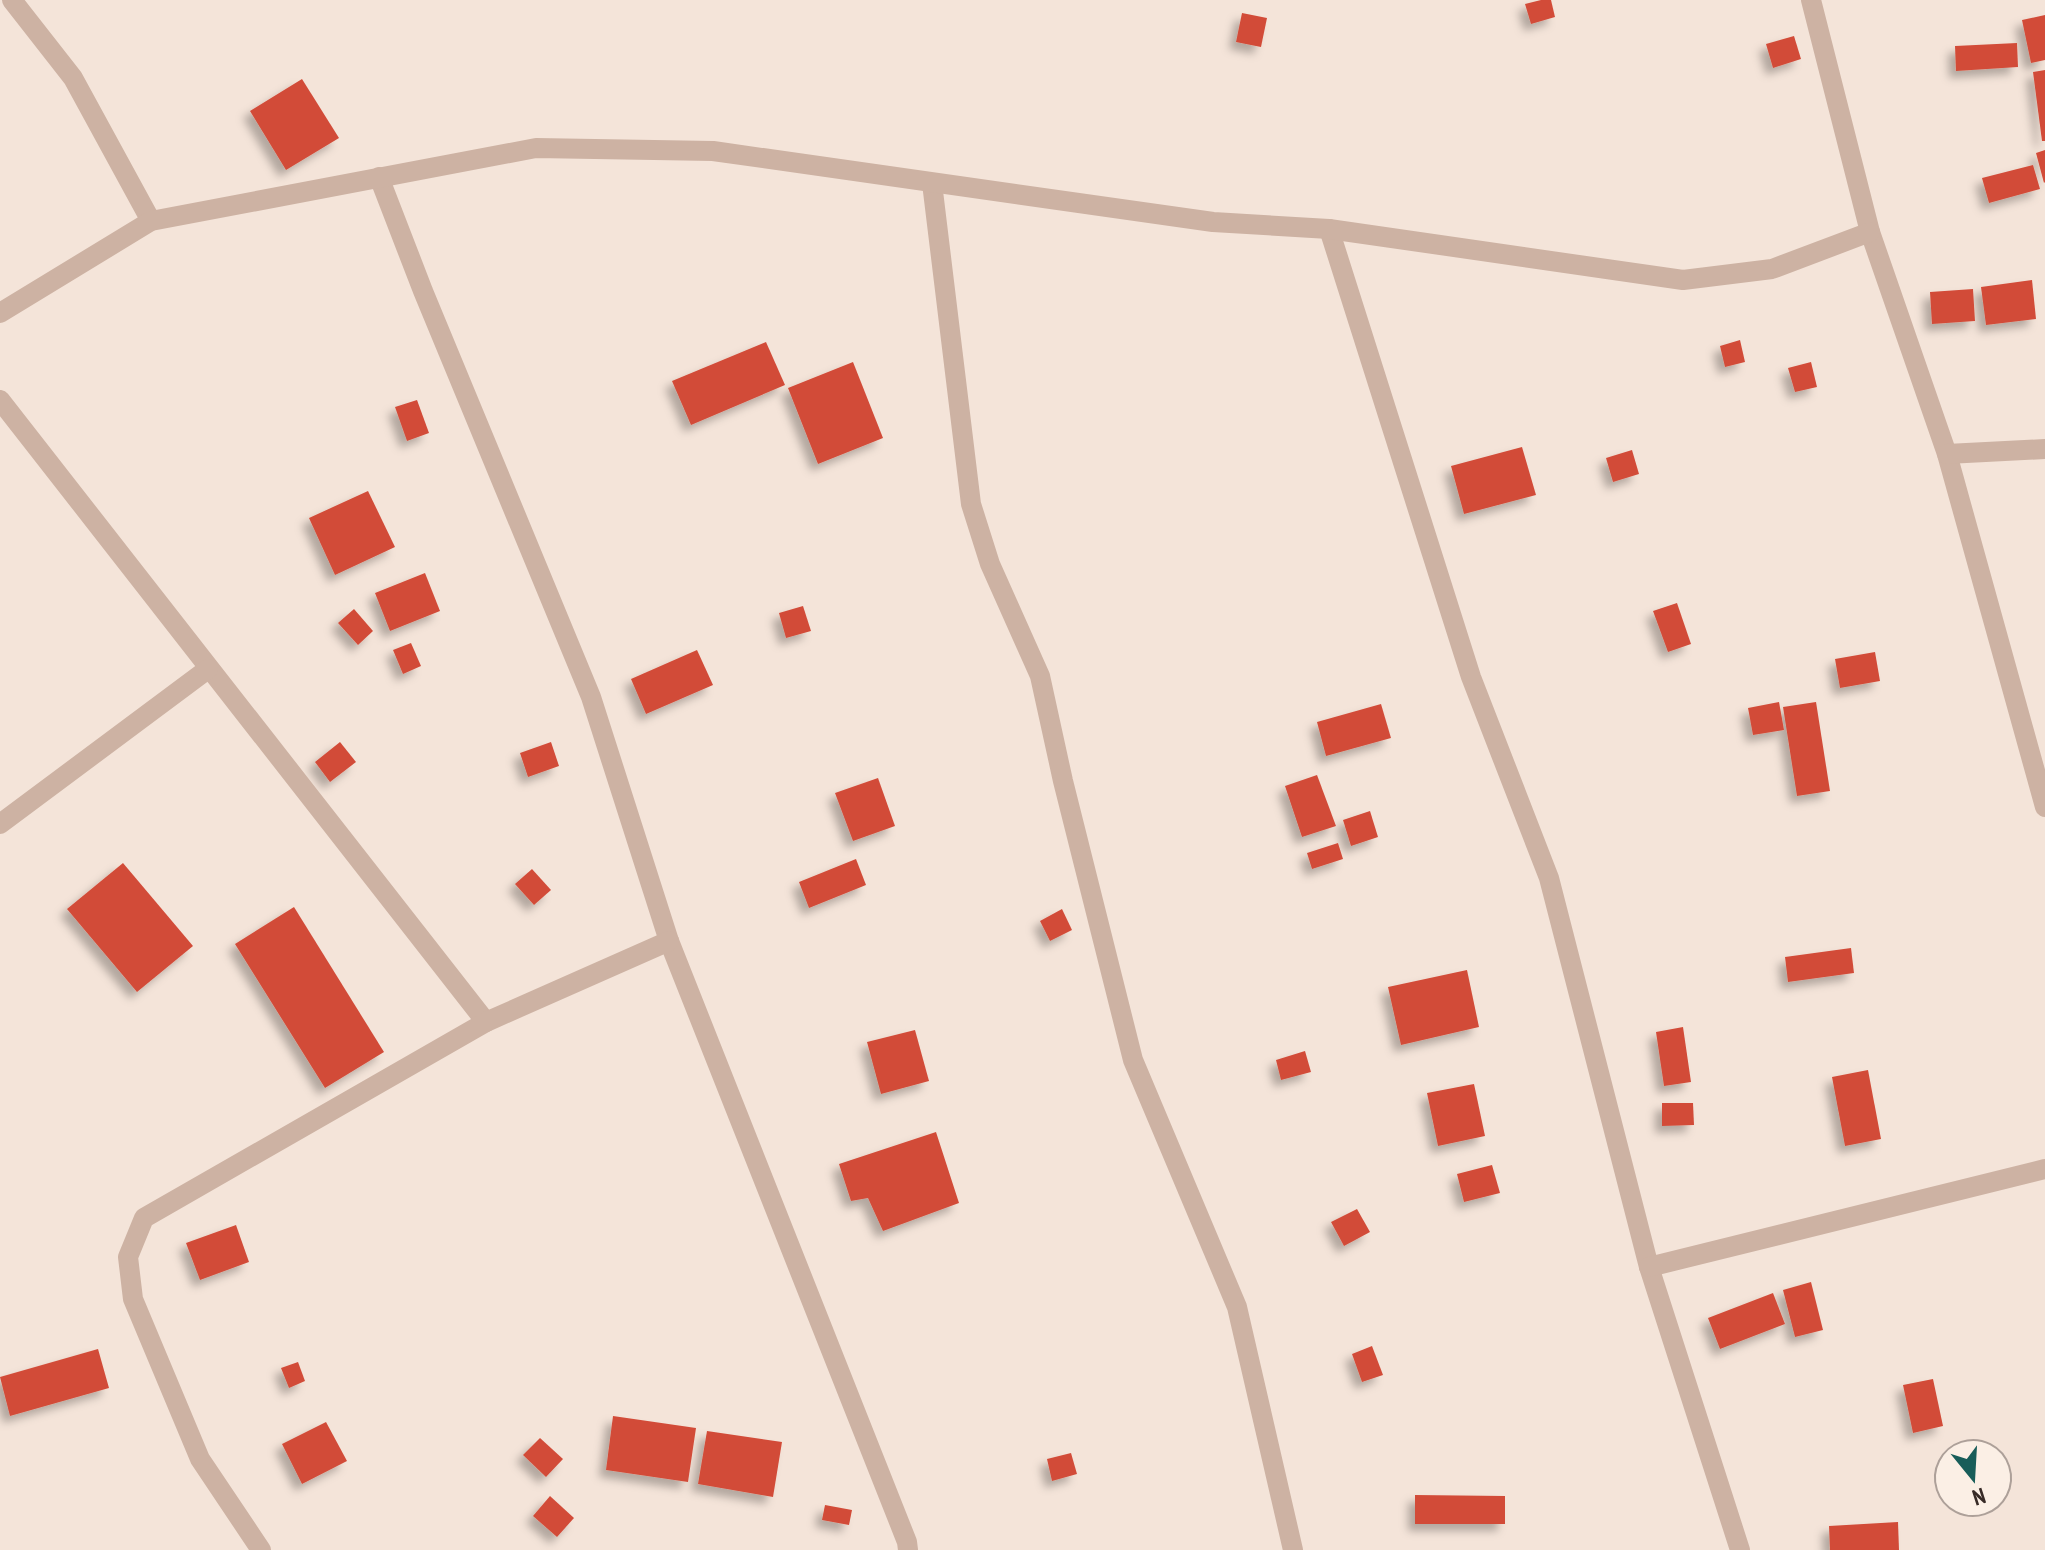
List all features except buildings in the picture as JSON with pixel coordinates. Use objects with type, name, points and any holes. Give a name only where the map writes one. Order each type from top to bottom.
[{"type":"street","points":[[12,0],[73,78],[151,221]]},
{"type":"street","points":[[1811,0],[1870,232],[1947,454],[2045,807]]},
{"type":"street","points":[[0,313],[151,221],[536,148],[713,151],[1213,222],[1329,229],[1683,280],[1772,269],[1870,232]]},
{"type":"street","points":[[379,177],[591,697],[669,941],[908,1550]]},
{"type":"street","points":[[932,183],[971,504],[990,564],[1040,676],[1133,1060],[1237,1307],[1293,1550]]},
{"type":"street","points":[[1329,229],[1471,677],[1549,878],[1649,1267],[1740,1550]]},
{"type":"street","points":[[0,400],[486,1022]]},
{"type":"street","points":[[1947,454],[2045,449]]},
{"type":"street","points":[[0,824],[208,669]]},
{"type":"street","points":[[261,1550],[200,1459],[133,1299],[128,1257],[144,1218],[486,1022],[669,941]]},
{"type":"street","points":[[1649,1267],[2045,1169]]}]
